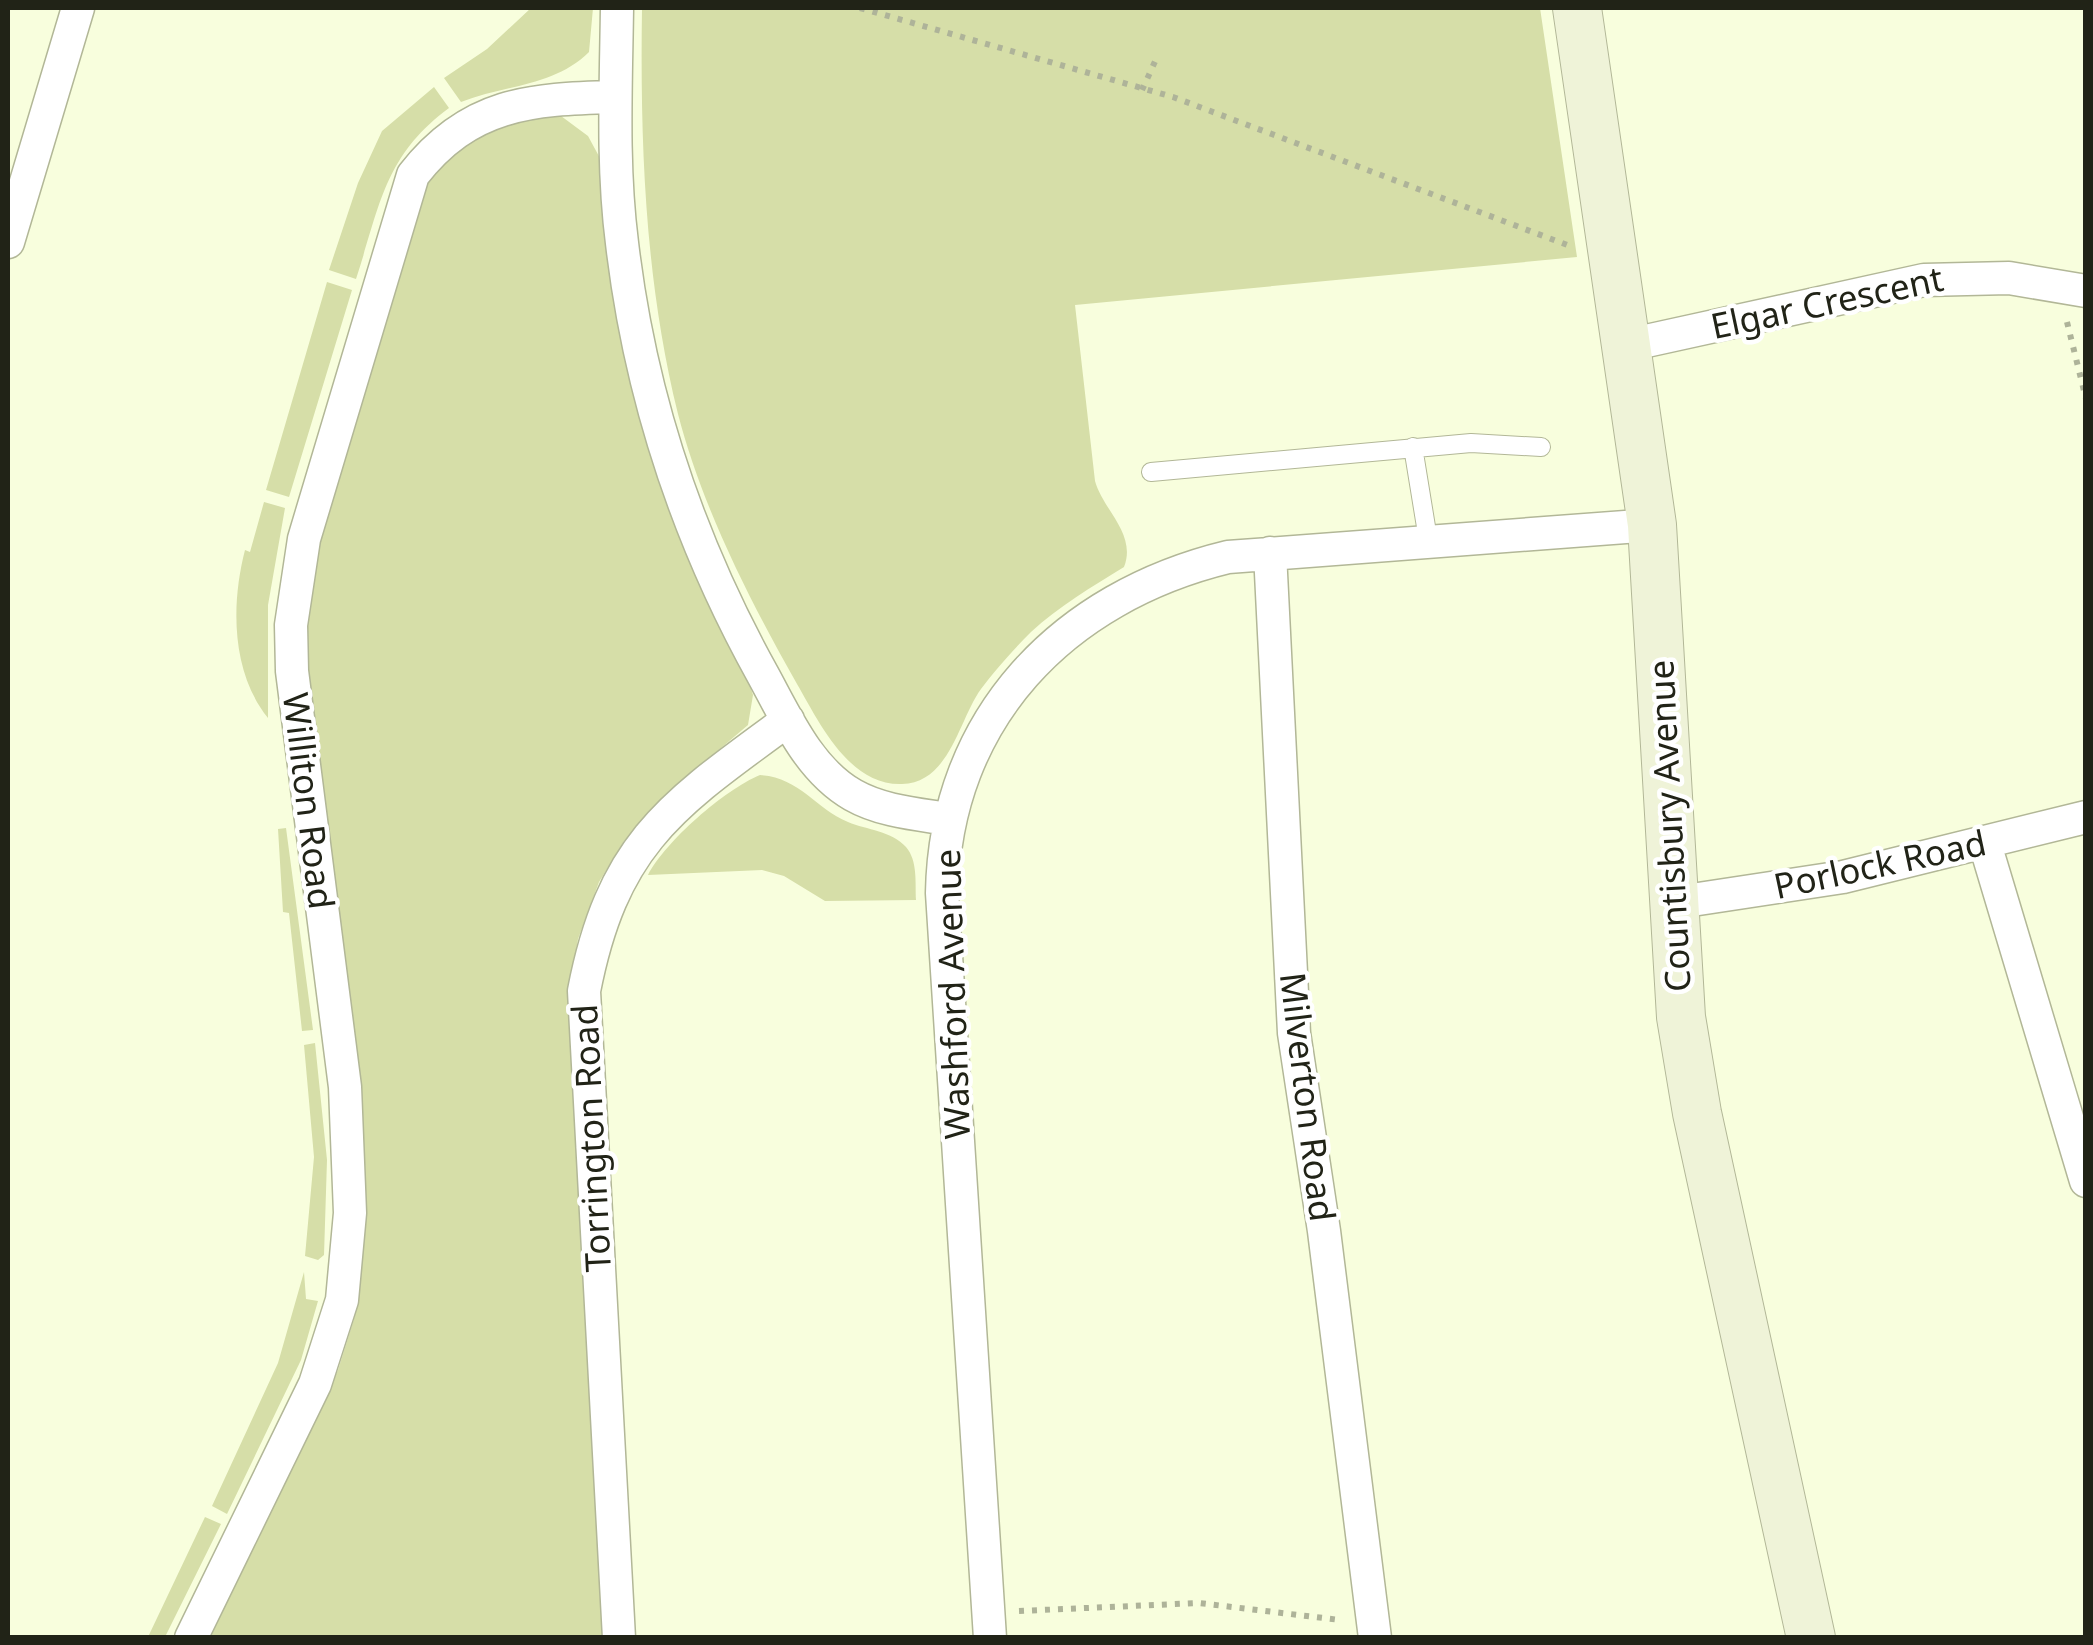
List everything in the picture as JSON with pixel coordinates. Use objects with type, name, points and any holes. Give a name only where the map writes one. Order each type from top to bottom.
[{"type":"street","points":[[8,242],[78,8]]},
{"type":"street","points":[[617,8],[615,97],[621,241],[654,418],[713,574],[788,720],[828,776],[872,804],[948,818]]},
{"type":"street","name":"Countisbury Avenue","points":[[1576,8],[1652,524],[1680,1017],[1696,1113],[1810,1638]]},
{"type":"street","name":"Williton Road","points":[[191,1638],[315,1384],[330,1348],[342,1300],[350,1213],[345,1088],[292,671],[291,625],[304,539],[413,175],[433,149],[464,125],[500,109],[537,100],[615,97]]},
{"type":"street","name":"Elgar Crescent","points":[[1628,345],[1924,280],[1965,276],[2071,288]]},
{"type":"street","name":"Washford Avenue","points":[[989,1625],[942,893],[948,818],[979,738],[1002,700],[1045,652],[1084,620],[1138,587],[1213,560],[1428,539],[1652,524]]},
{"type":"street","name":"Milverton Road","points":[[1270,554],[1294,1033],[1324,1230],[1374,1631]]},
{"type":"street","name":"Torrington Road","points":[[619,1638],[584,991],[598,929],[634,852],[694,790],[788,720]]},
{"type":"street","name":"Porlock Road","points":[[1672,903],[1843,877],[2086,817]]},
{"type":"street","points":[[1986,844],[2086,1181]]},
{"type":"lane","points":[[1151,472],[1471,443],[1541,447]]},
{"type":"lane","points":[[1412,447],[1428,539]]},
{"type":"path","points":[[860,8],[1173,97],[1617,267]]},
{"type":"path","points":[[1142,90],[1158,55]]},
{"type":"path","points":[[2071,288],[2086,398]]},
{"type":"path","points":[[989,1625],[1199,1604],[1374,1631]]},
{"type":"green space","points":[[531,8],[593,8],[589,52],[561,72],[461,102],[444,78],[487,49]]},
{"type":"green space","points":[[642,8],[1540,8],[1577,257],[1075,305],[1095,481],[1123,533],[1127,555],[1124,567],[1076,597],[1018,645],[981,689],[951,747],[932,773],[902,784],[883,782],[851,763],[815,716],[729,553],[688,449],[667,364],[652,263],[642,110]]},
{"type":"green space","points":[[434,87],[449,108],[427,126],[397,164],[379,205],[356,279],[329,270],[358,183],[382,131]]},
{"type":"green space","points":[[561,116],[588,136],[601,160],[624,327],[651,450],[674,517],[734,643],[753,695],[748,725],[680,783],[624,841],[599,882],[578,939],[568,997],[607,1637],[207,1638],[338,1370],[354,1319],[362,1254],[308,700],[306,586],[425,186],[451,154],[483,133],[520,120]]},
{"type":"green space","points":[[327,282],[352,290],[289,497],[266,490]]},
{"type":"green space","points":[[264,502],[285,508],[268,605],[268,718],[247,680],[236,615],[245,550],[250,552]]},
{"type":"green space","points":[[760,775],[786,781],[836,816],[900,842],[912,859],[916,900],[825,901],[784,876],[762,870],[648,875],[668,847],[697,818]]},
{"type":"green space","points":[[286,828],[313,1030],[302,1031],[289,913],[283,912],[278,829]]},
{"type":"green space","points":[[315,1043],[327,1160],[324,1255],[318,1260],[305,1256],[314,1157],[304,1045]]},
{"type":"green space","points":[[304,1272],[306,1299],[318,1301],[301,1360],[227,1514],[212,1506],[278,1363]]},
{"type":"green space","points":[[205,1517],[221,1524],[165,1637],[148,1637]]}]
